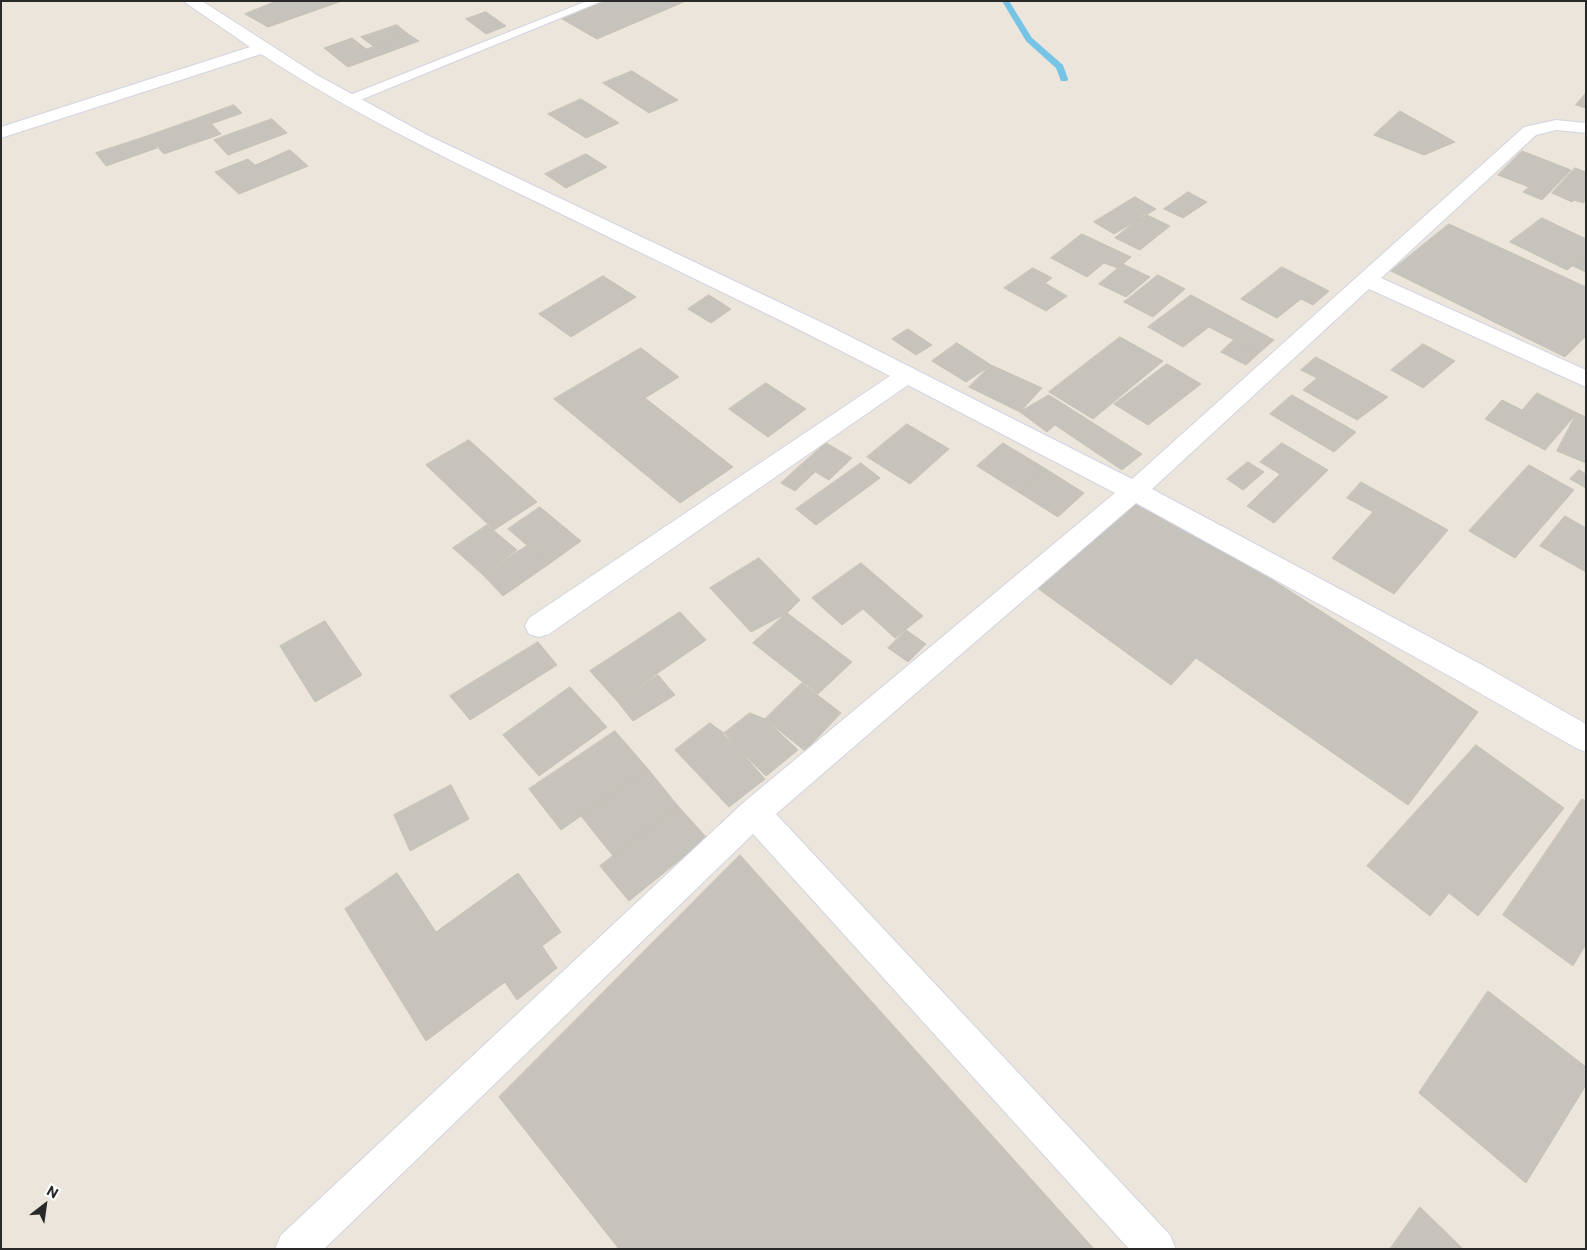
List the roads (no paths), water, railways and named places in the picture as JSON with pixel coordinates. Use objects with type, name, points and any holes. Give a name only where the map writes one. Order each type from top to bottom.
[{"type":"street","points":[[191,1],[311,79],[421,139],[821,331],[1134,491],[1474,674],[1586,740]]},
{"type":"street","points":[[1,133],[263,48]]},
{"type":"street","points":[[295,1249],[754,813],[1134,491],[1530,131],[1556,125],[1586,128]]},
{"type":"street","points":[[1367,280],[1586,379]]},
{"type":"street","points":[[540,626],[907,375]]},
{"type":"street","points":[[754,813],[1156,1249]]},
{"type":"lane","points":[[349,100],[597,1]]},
{"type":"waterway","points":[[1005,1],[1029,39],[1060,67],[1064,79]]}]
